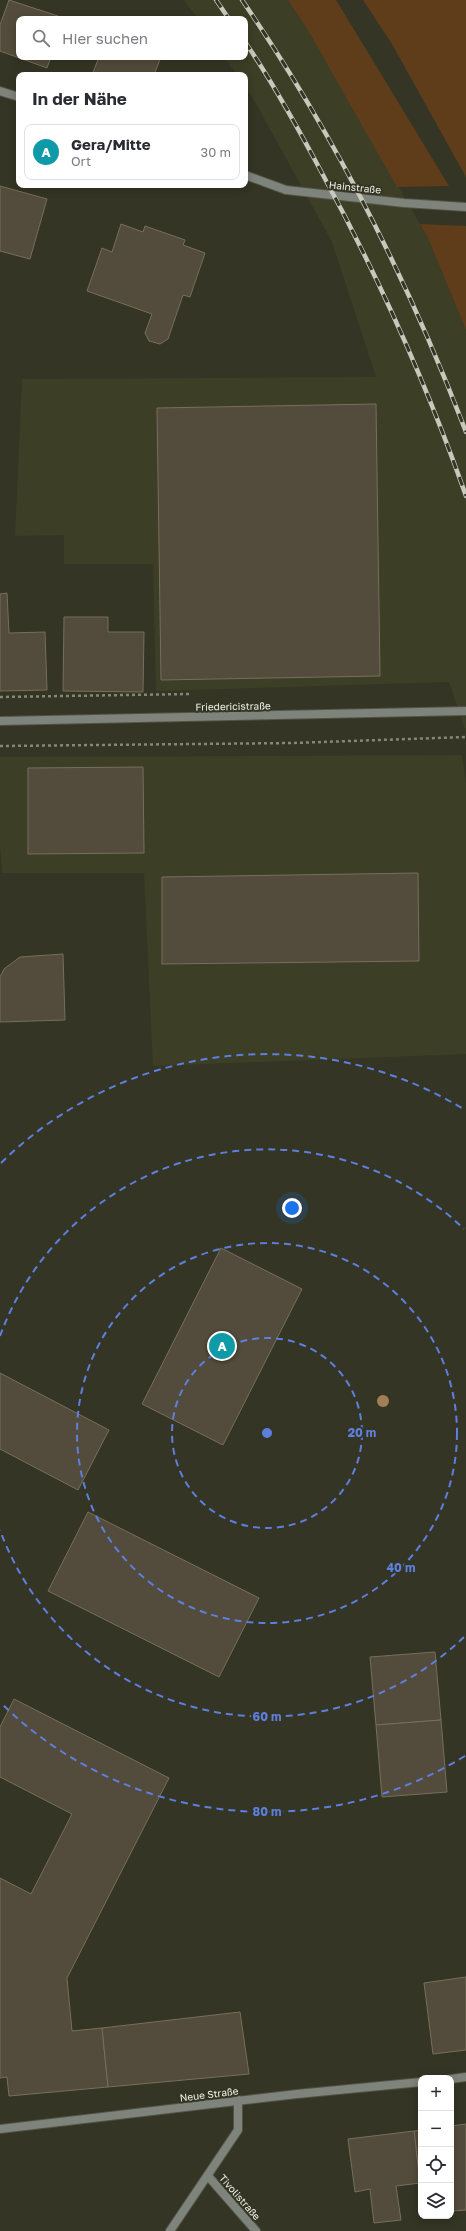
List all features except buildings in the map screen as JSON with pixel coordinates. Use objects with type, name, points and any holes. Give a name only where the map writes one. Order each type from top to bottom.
[{"type":"street","points":[[0,91],[16,96]]},
{"type":"street","name":"Hainstraße","points":[[248,177],[286,190],[404,203],[466,207]]},
{"type":"street","name":"Friedericistraße","points":[[0,721],[466,711]]},
{"type":"street","points":[[454,2079],[466,2077]]},
{"type":"street","name":"Neue Straße","points":[[0,2129],[238,2100],[418,2082]]},
{"type":"street","name":"Tivolistraße","points":[[170,2231],[238,2130],[238,2100]]},
{"type":"street","name":"Tivolistraße","points":[[208,2176],[256,2231]]},
{"type":"path","points":[[0,746],[293,742],[466,737]]},
{"type":"shaded area","points":[[184,0],[288,0],[310,34],[427,236],[466,330],[466,732],[449,682],[156,691],[153,564],[64,564],[64,535],[15,536],[22,379],[376,377],[332,242],[248,91],[248,72],[235,72],[226,60],[248,60],[248,16],[196,16]]},
{"type":"shaded area","points":[[288,0],[336,0],[449,186],[397,187],[310,34]]},
{"type":"shaded area","points":[[363,0],[466,0],[466,177],[392,44]]},
{"type":"shaded area","points":[[420,224],[466,226],[466,330],[427,236]]},
{"type":"shaded area","points":[[462,755],[466,783],[466,1054],[153,1066],[144,873],[2,873],[0,846],[0,757]]},
{"type":"railway","points":[[216,0],[227,16]]},
{"type":"railway","points":[[242,0],[308,103],[367,209],[419,319],[466,432]]},
{"type":"railway","points":[[248,47],[295,124],[344,214],[383,293],[435,414],[466,496]]},
{"type":"place","name":"Gera/Mitte","points":[[222,1346]]}]
